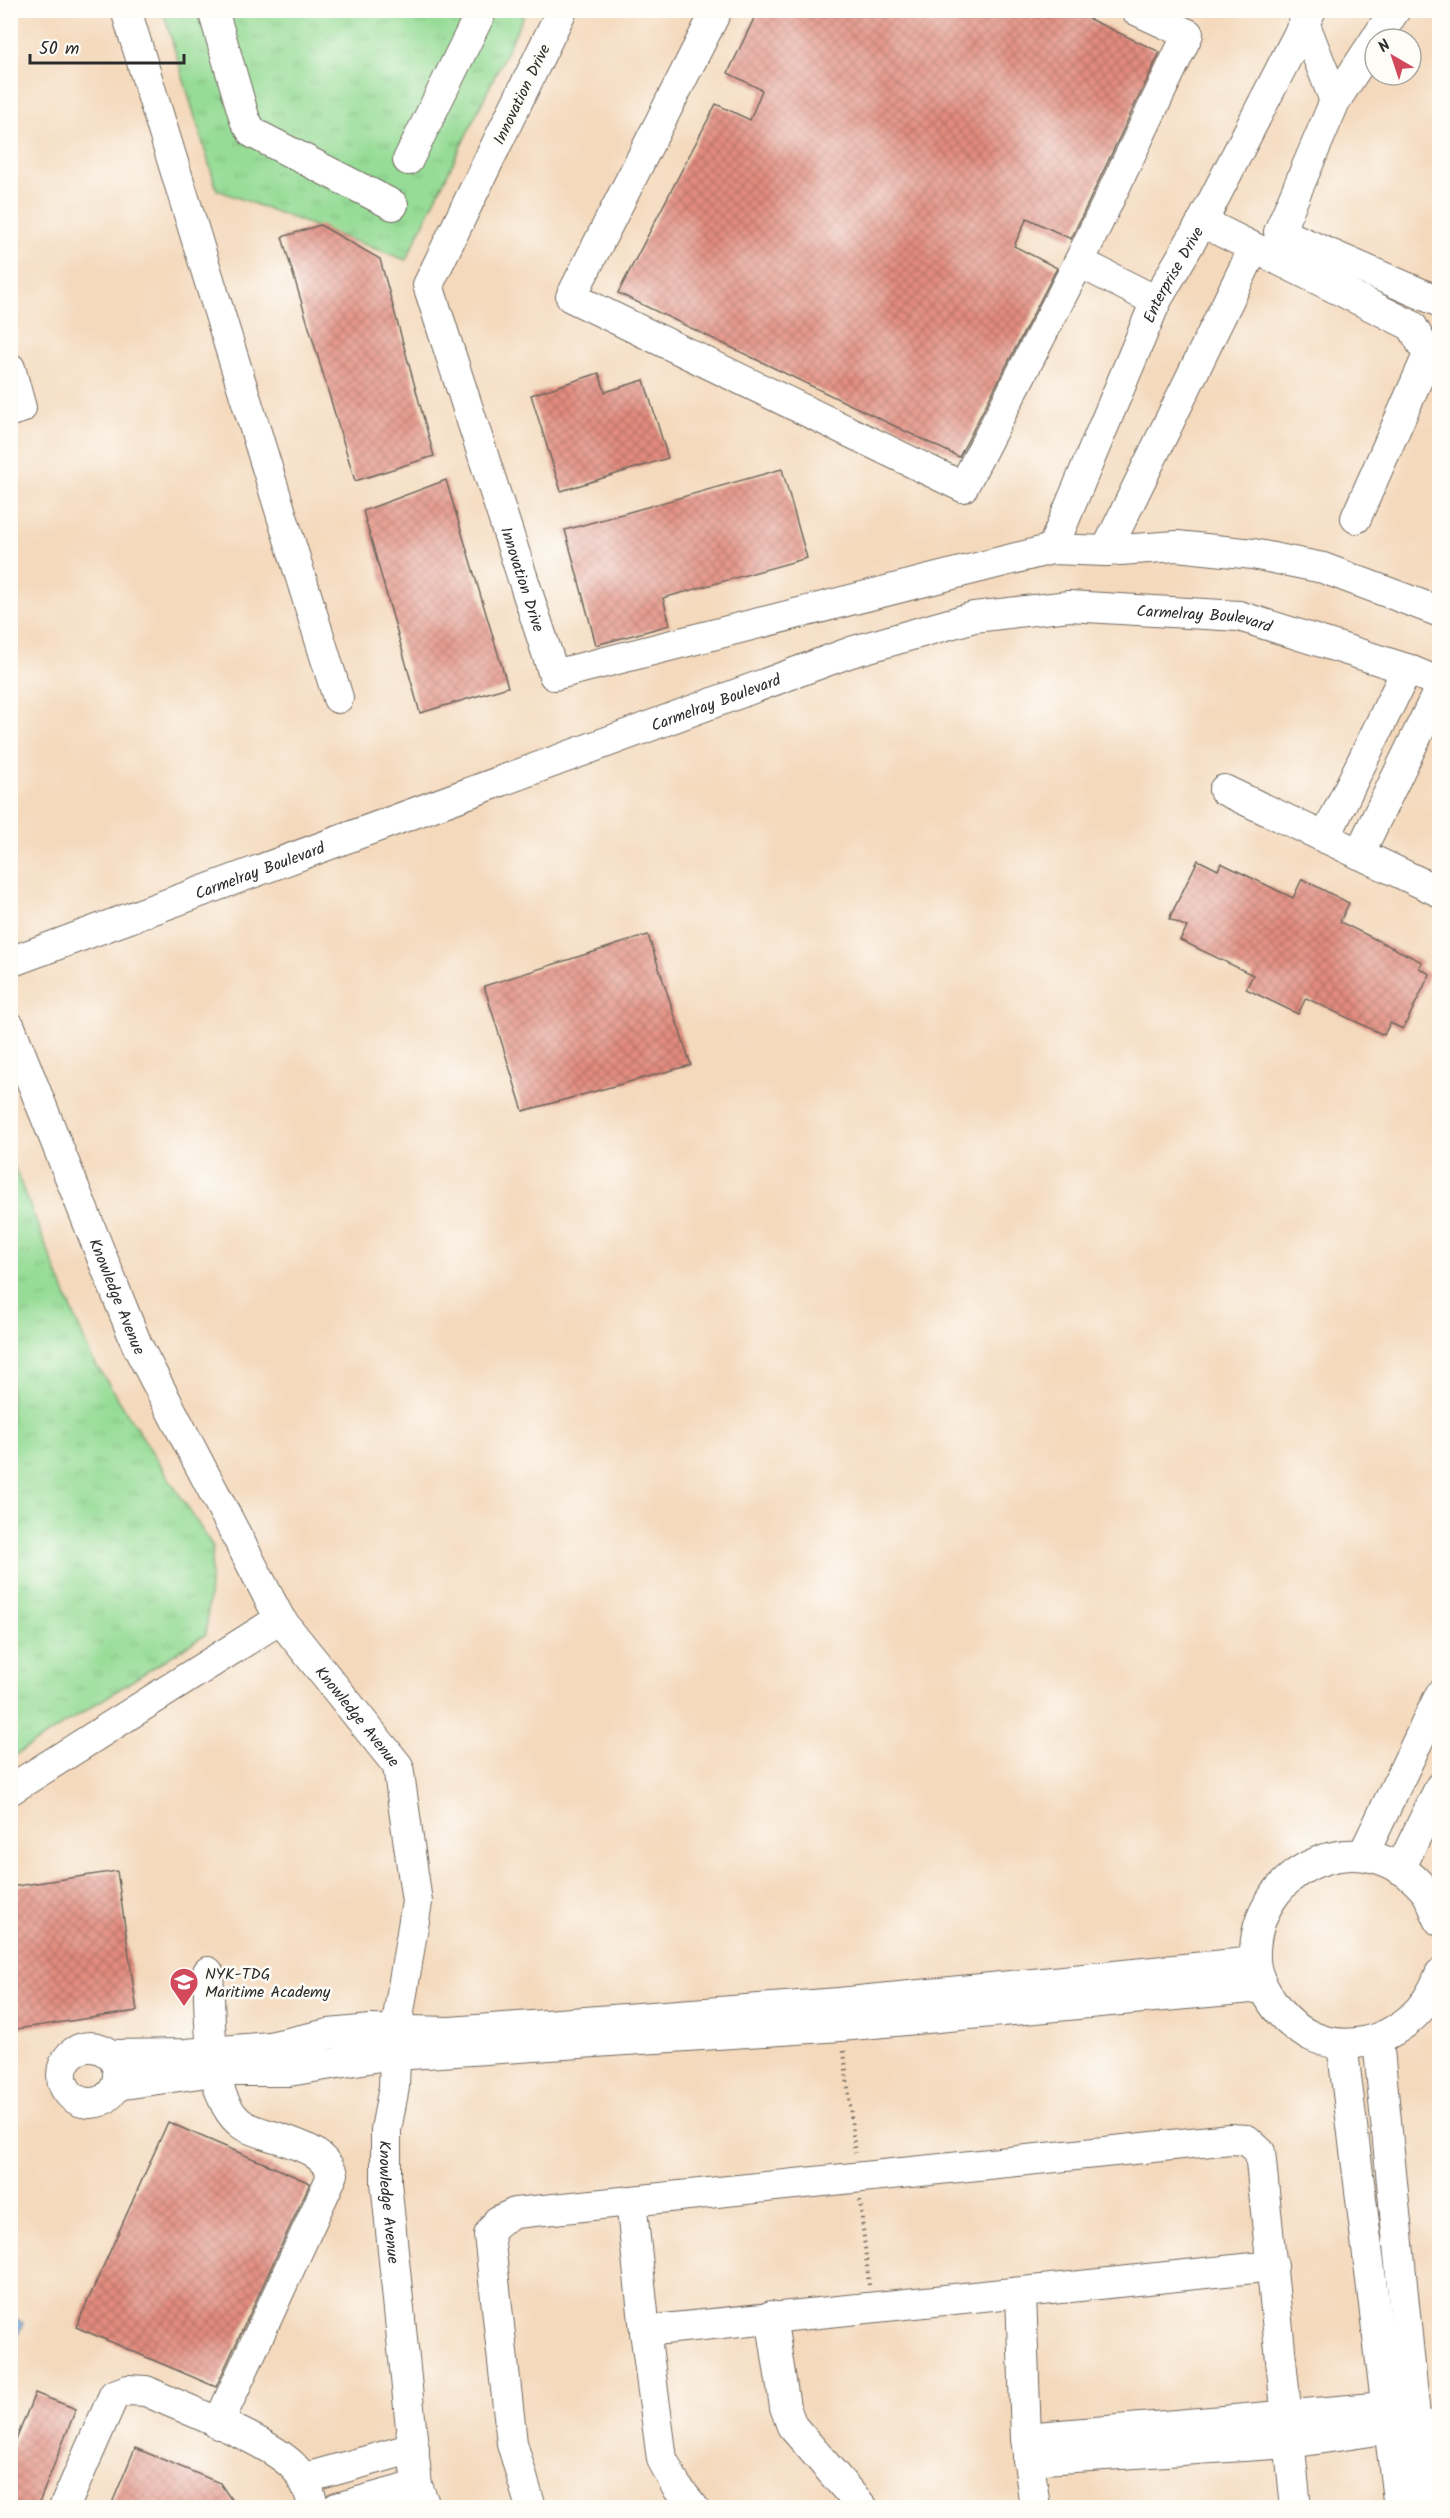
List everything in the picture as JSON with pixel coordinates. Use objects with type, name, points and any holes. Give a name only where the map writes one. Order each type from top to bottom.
[{"type":"street","points":[[126,10],[338,698]]},
{"type":"street","points":[[213,10],[245,120],[253,133],[393,206]]},
{"type":"street","points":[[408,160],[482,10]]},
{"type":"street","name":"Innovation Drive","points":[[562,10],[428,285],[554,675],[1052,549]]},
{"type":"street","points":[[717,10],[571,297],[963,487],[1079,262],[1188,34],[1137,10]]},
{"type":"street","points":[[1384,27],[1395,10]]},
{"type":"street","points":[[1308,18],[1335,101]]},
{"type":"street","name":"Enterprise Drive","points":[[1052,549],[1156,301],[1202,222],[1308,18]]},
{"type":"street","points":[[1363,58],[1335,101],[1279,232],[1440,302]]},
{"type":"street","points":[[1202,222],[1412,327],[1428,355],[1356,518]]},
{"type":"street","points":[[1106,551],[1253,249]]},
{"type":"street","points":[[1079,262],[1156,301]]},
{"type":"street","points":[[10,368],[21,408],[10,411]]},
{"type":"street","points":[[1052,549],[1106,551],[1177,546],[1253,554],[1323,568],[1440,612]]},
{"type":"street","name":"Carmelray Boulevard","points":[[10,962],[851,652],[974,617],[1069,606],[1239,616],[1407,669],[1440,682]]},
{"type":"street","points":[[1325,837],[1407,669]]},
{"type":"street","points":[[1359,854],[1440,688]]},
{"type":"street","points":[[1224,790],[1440,892]]},
{"type":"street","name":"Knowledge Avenue","points":[[14,1044],[137,1345],[280,1619],[398,1766],[417,1902],[395,2044],[394,2086],[386,2130],[386,2182],[421,2497]]},
{"type":"street","points":[[10,1790],[280,1619]]},
{"type":"street","points":[[1363,1855],[1440,1695]]},
{"type":"street","points":[[1400,1869],[1440,1787]]},
{"type":"street","points":[[1440,1921],[1426,1893],[1400,1869],[1363,1855],[1328,1857],[1297,1871],[1272,1895],[1257,1927],[1259,1974],[1281,2015],[1309,2036],[1342,2044],[1378,2040],[1410,2022],[1432,1995],[1440,1974]]},
{"type":"street","points":[[208,1972],[214,2061],[227,2106],[243,2125],[307,2148],[325,2159],[333,2174],[218,2424]]},
{"type":"street","points":[[214,2061],[110,2055],[92,2046],[74,2052],[62,2067],[63,2086],[68,2094],[85,2103],[104,2100],[117,2085],[329,2034],[370,2030],[395,2044],[450,2032],[1259,1974]]},
{"type":"street","points":[[1378,2040],[1412,2366],[1400,2508]]},
{"type":"street","points":[[1342,2044],[1424,2508]]},
{"type":"street","points":[[110,2055],[118,2068],[117,2085]]},
{"type":"street","points":[[531,2508],[512,2443],[489,2235],[498,2221],[515,2213],[1219,2140],[1247,2140],[1260,2152],[1296,2508]]},
{"type":"street","points":[[630,2201],[662,2459],[675,2486],[694,2508]]},
{"type":"street","points":[[645,2331],[771,2316],[1021,2293],[1273,2266]]},
{"type":"street","points":[[1021,2293],[1027,2449],[1035,2508]]},
{"type":"street","points":[[771,2316],[785,2407],[792,2426],[863,2508]]},
{"type":"street","points":[[64,2508],[114,2396],[128,2390],[146,2391],[272,2450],[294,2466],[314,2508]]},
{"type":"street","points":[[1027,2449],[1409,2418]]},
{"type":"street","points":[[302,2479],[414,2448]]},
{"type":"street","points":[[337,2508],[421,2497]]},
{"type":"green space","points":[[163,11],[526,11],[406,260],[217,190]]},
{"type":"green space","points":[[11,1159],[91,1357],[213,1547],[206,1634],[11,1758]]},
{"type":"water","points":[[11,2318],[23,2323],[11,2351]]},
{"type":"building","points":[[758,10],[1070,10],[1160,52],[1071,239],[1027,218],[1014,246],[1057,268],[959,457],[618,293],[716,104],[750,120],[762,90],[728,73]]},
{"type":"building","points":[[320,225],[380,259],[434,456],[355,481],[282,237]]},
{"type":"building","points":[[599,373],[605,392],[644,380],[668,458],[561,491],[531,395]]},
{"type":"building","points":[[782,469],[807,558],[663,598],[670,625],[596,645],[565,530]]},
{"type":"building","points":[[446,480],[508,687],[420,713],[363,511]]},
{"type":"building","points":[[1198,860],[1218,870],[1221,863],[1293,898],[1302,879],[1349,903],[1340,922],[1422,962],[1419,968],[1430,974],[1403,1029],[1390,1023],[1384,1035],[1306,998],[1298,1014],[1246,989],[1253,975],[1180,940],[1187,927],[1169,919]]},
{"type":"building","points":[[648,935],[691,1065],[523,1111],[484,986]]},
{"type":"building","points":[[117,1871],[137,2011],[10,2030],[10,1887]]},
{"type":"building","points":[[168,2122],[310,2183],[216,2387],[76,2327]]},
{"type":"building","points":[[35,2393],[76,2409],[37,2508],[10,2508],[10,2455]]},
{"type":"building","points":[[135,2448],[220,2483],[237,2508],[110,2508]]},
{"type":"place","name":"NYK-TDG Maritime Academy","points":[[184,2008]]}]
